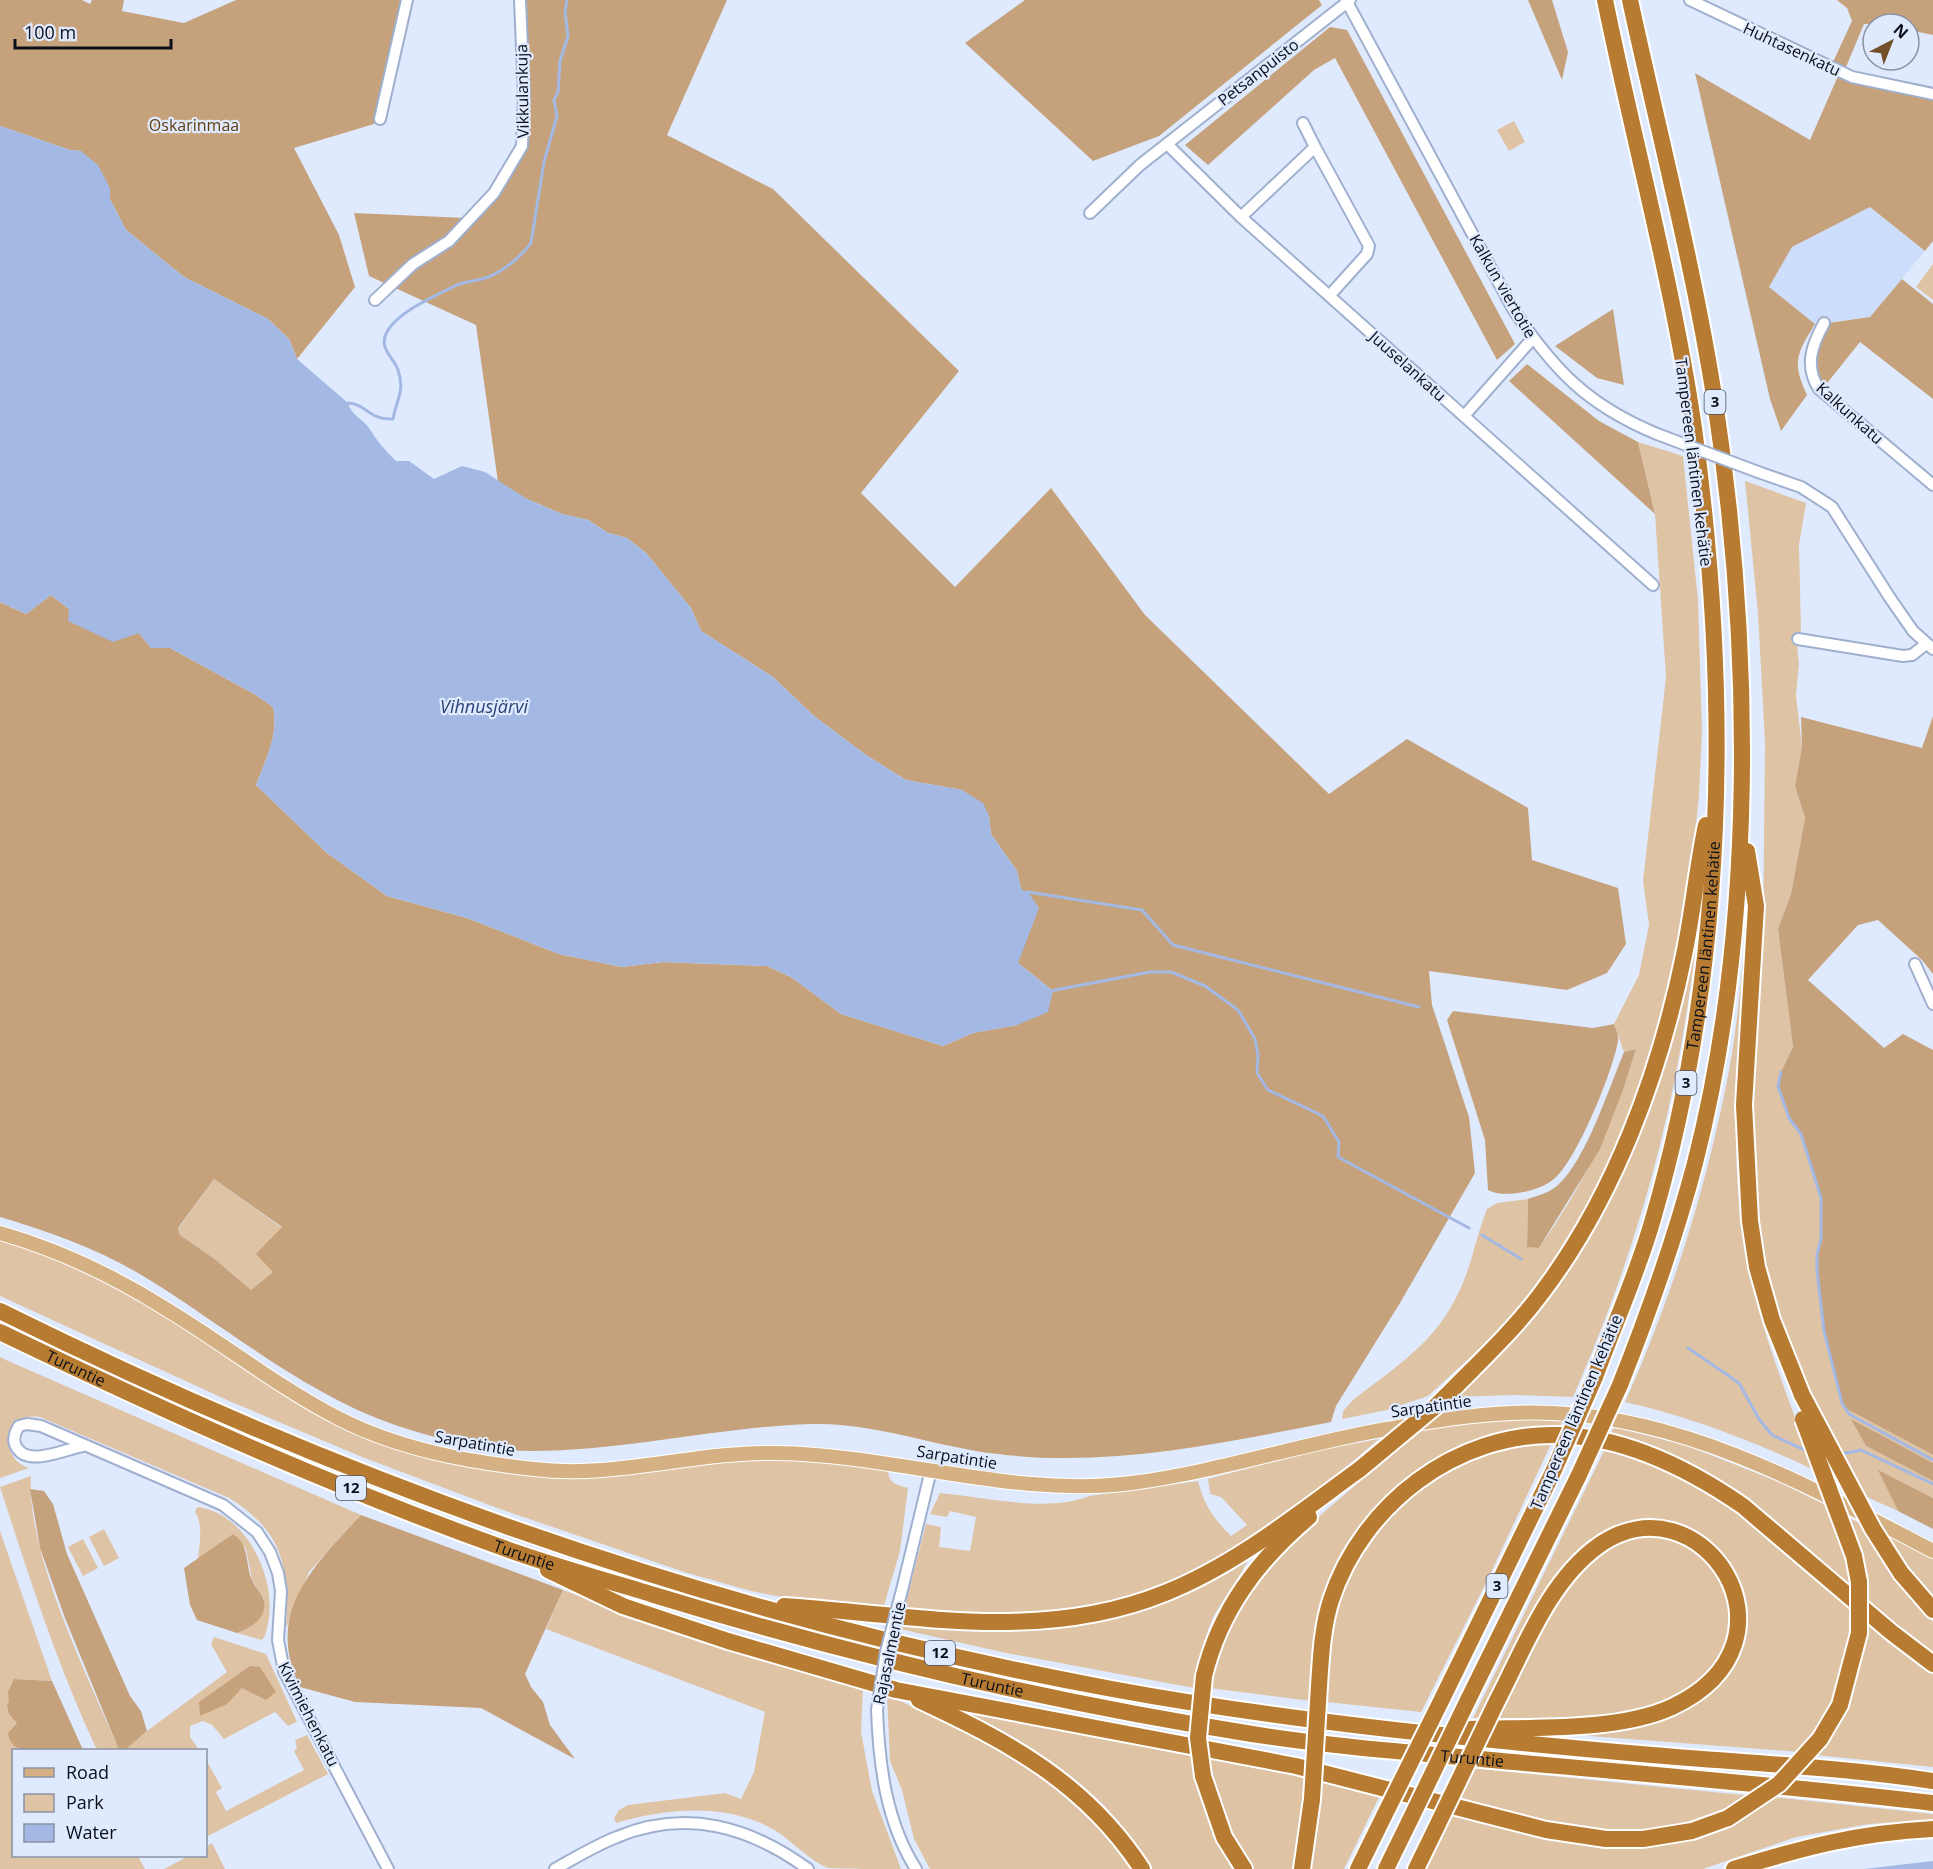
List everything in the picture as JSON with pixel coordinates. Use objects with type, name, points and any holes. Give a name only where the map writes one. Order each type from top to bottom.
[{"type":"highway","name":"Tampereen läntinen kehätie","points":[[1359,1869],[1552,1472],[1594,1377],[1653,1221],[1685,1085],[1708,938],[1716,777],[1711,603],[1693,426],[1656,231],[1605,0]]},
{"type":"highway","name":"Tampereen läntinen kehätie","points":[[1386,1869],[1578,1477],[1620,1385],[1653,1304],[1695,1162],[1711,1088],[1733,942],[1740,812],[1740,692],[1735,595],[1715,406],[1681,224],[1630,0]]},
{"type":"highway","points":[[744,1603],[1011,1624],[1077,1619],[1105,1613],[1167,1593],[1218,1566],[1360,1469],[1420,1420],[1501,1342],[1542,1293],[1585,1226],[1619,1157],[1650,1075],[1671,1006],[1684,954],[1696,871],[1716,777]]},
{"type":"highway","points":[[510,1550],[623,1606],[728,1641],[896,1690],[1296,1766],[1405,1792],[1546,1830],[1584,1837],[1627,1840],[1659,1838],[1710,1826],[1728,1818],[1779,1784],[1820,1739],[1840,1705],[1859,1634],[1859,1582],[1854,1556],[1780,1345],[1757,1267],[1750,1221],[1744,1105],[1756,906],[1740,812]]},
{"type":"highway","name":"Turuntie","points":[[0,1311],[199,1403],[322,1455],[594,1556],[744,1603],[886,1640],[1113,1689],[1402,1731],[1933,1781]]},
{"type":"highway","name":"Turuntie","points":[[0,1332],[204,1427],[314,1474],[510,1550],[827,1646],[942,1674],[1112,1710],[1255,1734],[1396,1753],[1497,1760],[1933,1803]]},
{"type":"highway","points":[[1799,1397],[1872,1529],[1901,1572],[1933,1610]]},
{"type":"highway","points":[[1302,1869],[1312,1799],[1325,1622],[1331,1600],[1355,1547],[1382,1512],[1420,1478],[1458,1457],[1509,1440],[1558,1435],[1614,1443],[1644,1452],[1694,1474],[1743,1506],[1891,1632],[1933,1664]]},
{"type":"highway","points":[[1244,1869],[1224,1837],[1203,1776],[1198,1738],[1204,1676],[1215,1636],[1241,1587],[1280,1543],[1340,1490],[1360,1469]]},
{"type":"highway","points":[[1402,1731],[1572,1726],[1631,1719],[1671,1707],[1704,1689],[1729,1658],[1739,1620],[1732,1583],[1709,1552],[1677,1533],[1640,1530],[1612,1538],[1580,1561],[1566,1578],[1532,1632],[1497,1701],[1436,1828],[1416,1869]]},
{"type":"highway","points":[[896,1690],[986,1733],[1052,1772],[1105,1820],[1142,1869]]},
{"type":"highway","points":[[1734,1869],[1836,1839],[1933,1829]]},
{"type":"main road","name":"Sarpatintie","points":[[0,1233],[55,1251],[111,1276],[169,1310],[343,1421],[417,1448],[474,1461],[589,1473],[750,1453],[838,1456],[1048,1486],[1111,1485],[1174,1476],[1346,1437],[1434,1421],[1495,1414],[1556,1413],[1631,1423],[1706,1443],[1780,1474],[1933,1551]]},
{"type":"street","points":[[380,119],[407,0]]},
{"type":"street","name":"Vikkulankuja","points":[[375,300],[413,264],[449,241],[495,193],[522,146],[524,95],[520,0]]},
{"type":"street","name":"Huhtasenkatu","points":[[1690,0],[1852,77],[1933,94]]},
{"type":"street","name":"Petsanpuisto","points":[[1090,213],[1116,186],[1167,144],[1348,1]]},
{"type":"street","name":"Kalkun viertotie","points":[[1348,1],[1513,309],[1548,358],[1584,393],[1629,423],[1801,487],[1832,507],[1890,598],[1929,646],[1912,655],[1903,656],[1798,639]]},
{"type":"street","points":[[1303,123],[1369,246],[1367,254],[1330,295]]},
{"type":"street","name":"Juuselankatu","points":[[1167,144],[1241,217],[1653,585]]},
{"type":"street","points":[[1241,217],[1315,147]]},
{"type":"street","name":"Kalkunkatu","points":[[1824,323],[1816,337],[1810,358],[1810,370],[1819,389],[1933,485]]},
{"type":"street","points":[[1464,416],[1533,338]]},
{"type":"street","points":[[1915,964],[1933,1004]]},
{"type":"street","name":"Kivimiehenkatu","points":[[83,1446],[33,1458],[22,1455],[15,1446],[14,1434],[19,1426],[27,1424],[41,1426],[223,1505],[257,1532],[270,1552],[278,1573],[281,1591],[278,1640],[285,1671],[388,1869]]},
{"type":"street","name":"Rajasalmentie","points":[[916,1869],[901,1839],[884,1786],[877,1710],[886,1652],[931,1470]]},
{"type":"street","points":[[555,1869],[615,1837],[635,1830],[688,1823],[729,1828],[747,1833],[783,1851],[808,1869]]},
{"type":"shaded area","points":[[1870,207],[1925,251],[1870,317],[1815,324],[1769,287],[1792,247]]},
{"type":"green space","name":"Oskarinmaa","points":[[0,0],[82,0],[90,4],[92,0],[124,0],[122,11],[184,23],[236,0],[401,0],[374,124],[294,148],[339,235],[355,287],[297,359],[289,339],[268,319],[184,277],[126,230],[110,199],[110,188],[81,151],[70,150],[0,126]]},
{"type":"green space","points":[[522,0],[727,0],[667,135],[773,189],[959,371],[861,493],[955,587],[1051,488],[1145,615],[1329,794],[1407,739],[1528,808],[1532,860],[1618,888],[1626,944],[1607,973],[1567,990],[1429,971],[1432,1005],[1469,1117],[1475,1173],[1400,1303],[1336,1406],[1331,1422],[1166,1451],[1082,1458],[1040,1458],[975,1451],[882,1431],[835,1424],[741,1429],[567,1450],[532,1451],[480,1447],[395,1425],[362,1412],[268,1359],[131,1269],[76,1243],[0,1217],[0,602],[26,614],[51,595],[69,609],[139,633],[151,648],[170,648],[256,695],[273,707],[273,737],[256,785],[327,853],[387,896],[467,918],[559,954],[622,967],[663,962],[767,966],[791,977],[841,1014],[943,1046],[973,1033],[1017,1025],[1053,991],[1018,963],[1021,889],[1017,871],[991,834],[989,816],[962,790],[906,780],[866,755],[814,716],[773,677],[701,631],[691,608],[646,553],[627,538],[608,533],[588,520],[562,514],[527,499],[498,482],[476,325],[369,276],[354,213],[466,218],[522,146]],"holes":[[[214,1179],[282,1227],[256,1254],[273,1272],[251,1290],[216,1260],[180,1235],[178,1228]]]},
{"type":"green space","points":[[1025,0],[1319,0],[1322,5],[1159,136],[1093,161],[965,43]]},
{"type":"green space","points":[[1528,0],[1552,0],[1568,52],[1562,80]]},
{"type":"green space","points":[[1837,0],[1933,0],[1933,35],[1921,32],[1921,12],[1861,12],[1861,31],[1846,67],[1833,62],[1852,21],[1847,8]]},
{"type":"green space","points":[[1330,27],[1347,30],[1515,344],[1497,360],[1335,58],[1314,70],[1208,165],[1185,145]]},
{"type":"green space","points":[[1695,73],[1810,140],[1838,76],[1891,92],[1933,99],[1933,241],[1925,251],[1870,207],[1792,247],[1769,287],[1815,324],[1798,359],[1799,374],[1807,395],[1781,431],[1770,399]]},
{"type":"green space","points":[[1514,121],[1525,142],[1509,151],[1497,130]]},
{"type":"green space","points":[[1933,264],[1933,300],[1916,287]]},
{"type":"green space","points":[[1902,279],[1933,304],[1933,399],[1860,342],[1824,387],[1815,362],[1817,347],[1828,323],[1870,317]]},
{"type":"green space","points":[[1613,309],[1624,385],[1597,378],[1555,346]]},
{"type":"green space","points":[[1527,364],[1599,421],[1638,442],[1655,514],[1509,381]]},
{"type":"green space","points":[[1638,442],[1683,456],[1698,600],[1702,730],[1699,796],[1688,899],[1658,1036],[1624,1135],[1583,1219],[1523,1306],[1428,1396],[1387,1410],[1342,1419],[1343,1411],[1353,1400],[1405,1360],[1446,1316],[1466,1275],[1487,1209],[1497,1203],[1528,1199],[1527,1246],[1539,1248],[1570,1201],[1596,1153],[1618,1102],[1636,1049],[1624,1052],[1614,1024],[1639,975],[1649,925],[1643,881],[1666,677],[1655,514]]},
{"type":"green space","points":[[1745,481],[1806,503],[1799,545],[1801,631],[1796,635],[1799,664],[1796,695],[1802,747],[1795,786],[1805,818],[1791,894],[1778,929],[1793,1047],[1781,1072],[1789,1118],[1801,1134],[1821,1198],[1821,1239],[1817,1254],[1817,1271],[1824,1331],[1842,1403],[1845,1408],[1933,1455],[1933,1463],[1852,1420],[1866,1446],[1933,1481],[1933,1498],[1879,1471],[1898,1511],[1860,1494],[1839,1458],[1775,1317],[1755,1219],[1748,1103],[1763,936],[1765,743],[1758,613]]},
{"type":"green space","points":[[1933,716],[1933,974],[1922,960],[1878,920],[1858,925],[1808,980],[1884,1048],[1903,1034],[1933,1050],[1933,1455],[1845,1408],[1842,1403],[1824,1331],[1817,1271],[1817,1254],[1821,1238],[1821,1198],[1801,1134],[1789,1118],[1778,1086],[1781,1072],[1793,1047],[1778,929],[1791,894],[1805,818],[1795,786],[1802,747],[1801,717],[1922,748]]},
{"type":"green space","points":[[1702,888],[1685,1022],[1659,1148],[1622,1271],[1573,1397],[1514,1395],[1454,1397],[1605,1202]]},
{"type":"green space","points":[[1748,906],[1739,1043],[1736,1136],[1737,1181],[1742,1227],[1749,1272],[1762,1322],[1814,1470],[1721,1431],[1625,1402],[1671,1288],[1696,1210],[1716,1131],[1733,1045]]},
{"type":"green space","points":[[1453,1011],[1593,1028],[1614,1024],[1618,1041],[1602,1093],[1573,1154],[1563,1169],[1548,1183],[1512,1194],[1495,1193],[1488,1190],[1485,1140],[1447,1020]]},
{"type":"green space","points":[[1636,1049],[1600,1149],[1539,1248],[1527,1247],[1528,1199],[1551,1190],[1568,1174],[1596,1123],[1624,1052]]},
{"type":"green space","points":[[214,1179],[282,1228],[273,1272],[251,1290],[216,1260],[180,1235],[178,1229]]},
{"type":"green space","points":[[0,1238],[57,1257],[137,1296],[342,1425],[568,1478],[608,1476],[748,1460],[808,1461],[888,1470],[894,1483],[908,1488],[900,1551],[883,1609],[797,1600],[751,1591],[684,1572],[500,1509],[362,1457],[227,1400],[0,1296]]},
{"type":"green space","points":[[0,1357],[361,1515],[309,1572],[286,1628],[286,1587],[279,1553],[262,1524],[229,1498],[40,1417],[27,1417],[17,1421],[11,1428],[9,1437],[9,1447],[13,1456],[29,1468],[0,1478]]},
{"type":"green space","points":[[1851,1419],[1933,1463],[1933,1481],[1866,1446]]},
{"type":"green space","points":[[1563,1420],[1558,1432],[1438,1462],[1339,1567],[1311,1701],[1209,1688],[1233,1621],[1265,1571],[1307,1528],[1402,1442],[1417,1431],[1426,1428],[1474,1422]]},
{"type":"green space","points":[[1614,1427],[1688,1446],[1779,1482],[1830,1507],[1847,1551],[1854,1593],[1741,1495],[1683,1461],[1609,1437]]},
{"type":"green space","points":[[1379,1439],[1270,1525],[1231,1550],[1148,1591],[1104,1605],[1059,1613],[1001,1615],[904,1610],[926,1524],[941,1527],[939,1547],[970,1551],[976,1517],[950,1511],[947,1517],[930,1514],[940,1493],[1035,1504],[1072,1501],[1089,1496],[1198,1481],[1210,1511],[1231,1536],[1247,1525],[1221,1497],[1210,1494],[1208,1479],[1309,1452]]},
{"type":"green space","points":[[1551,1444],[1487,1581],[1421,1712],[1326,1702],[1330,1639],[1339,1598],[1367,1545],[1386,1520],[1408,1498],[1432,1480],[1459,1465],[1519,1447]]},
{"type":"green space","points":[[1605,1449],[1646,1462],[1712,1492],[1768,1533],[1854,1611],[1848,1651],[1832,1703],[1813,1736],[1800,1752],[1537,1732],[1616,1724],[1675,1712],[1710,1693],[1732,1667],[1745,1632],[1745,1599],[1733,1569],[1713,1545],[1685,1528],[1654,1521],[1620,1526],[1587,1544],[1578,1552],[1557,1580],[1481,1718],[1473,1718]]},
{"type":"green space","points":[[1878,1470],[1933,1498],[1933,1529],[1898,1511]]},
{"type":"green space","points":[[31,1476],[32,1507],[48,1577],[76,1651],[119,1749],[97,1749],[56,1653],[0,1487]]},
{"type":"green space","points":[[30,1489],[44,1491],[53,1504],[67,1554],[130,1696],[141,1711],[147,1731],[126,1749],[119,1749],[65,1618],[40,1548]]},
{"type":"green space","points":[[197,1507],[214,1511],[229,1520],[253,1548],[262,1565],[270,1601],[266,1633],[262,1640],[237,1633],[256,1621],[264,1599],[252,1580],[246,1549],[233,1534],[198,1560],[200,1529],[195,1512]]},
{"type":"green space","points":[[361,1515],[563,1590],[525,1674],[531,1687],[543,1702],[550,1725],[575,1759],[481,1708],[355,1702],[300,1687],[290,1660],[288,1636],[291,1613],[299,1592],[311,1572]]},
{"type":"green space","points":[[1849,1518],[1863,1525],[1888,1566],[1933,1622],[1933,1656],[1867,1604],[1861,1558]]},
{"type":"green space","points":[[104,1529],[119,1558],[104,1566],[89,1537]]},
{"type":"green space","points":[[0,1531],[52,1681],[14,1679],[17,1723],[14,1729],[18,1749],[12,1749],[12,1857],[139,1857],[145,1869],[0,1869]]},
{"type":"green space","points":[[1883,1533],[1933,1559],[1933,1600]]},
{"type":"green space","points":[[233,1534],[245,1549],[252,1580],[263,1597],[265,1605],[257,1621],[237,1633],[197,1620],[190,1605],[184,1568]]},
{"type":"green space","points":[[1650,1535],[1671,1538],[1703,1555],[1715,1566],[1723,1582],[1730,1616],[1728,1633],[1715,1664],[1704,1678],[1668,1700],[1620,1713],[1570,1718],[1497,1718],[1548,1617],[1582,1569],[1601,1551],[1623,1539]]},
{"type":"green space","points":[[83,1539],[98,1568],[83,1576],[68,1547]]},
{"type":"green space","points":[[1249,1556],[1212,1620],[1201,1653],[1194,1688],[1006,1653],[900,1629],[902,1621],[1078,1622]]},
{"type":"green space","points":[[563,1590],[735,1652],[863,1687],[861,1732],[872,1791],[901,1869],[828,1868],[815,1861],[776,1831],[738,1815],[676,1811],[616,1823],[614,1818],[619,1810],[628,1805],[725,1793],[741,1799],[754,1772],[765,1712],[546,1629]]},
{"type":"green space","points":[[1868,1621],[1933,1671],[1933,1767],[1816,1755],[1844,1707],[1857,1676],[1866,1641]]},
{"type":"green space","points":[[214,1637],[266,1654],[297,1722],[288,1726],[275,1712],[224,1739],[212,1725],[203,1721],[190,1726],[190,1737],[198,1749],[126,1749],[147,1731],[227,1672],[211,1644]],"holes":[[[250,1666],[265,1699],[232,1681]]]},
{"type":"green space","points":[[250,1666],[260,1667],[276,1692],[266,1700],[242,1688],[227,1704],[200,1716],[199,1702]]},
{"type":"green space","points":[[14,1679],[52,1681],[83,1749],[22,1749],[14,1745],[8,1733],[17,1723],[9,1714],[8,1692]]},
{"type":"green space","points":[[887,1695],[1003,1748],[1086,1807],[1133,1869],[930,1869],[914,1839],[902,1790],[890,1761]]},
{"type":"green space","points":[[934,1701],[1193,1752],[1208,1813],[1237,1869],[1150,1869],[1132,1839],[1110,1812],[1057,1766],[997,1730]]},
{"type":"green space","points":[[307,1735],[328,1774],[207,1836],[207,1762],[222,1788],[216,1792],[226,1811],[304,1770],[294,1751],[297,1748],[295,1740]]},
{"type":"green space","points":[[1208,1755],[1308,1773],[1295,1869],[1254,1869],[1237,1843],[1224,1815],[1214,1785]]},
{"type":"green space","points":[[1472,1768],[1753,1796],[1691,1825],[1653,1831],[1597,1829],[1513,1813],[1459,1797]]},
{"type":"green space","points":[[1322,1775],[1382,1791],[1344,1869],[1308,1869]]},
{"type":"green space","points":[[1773,1797],[1933,1814],[1933,1820],[1869,1824],[1796,1837],[1703,1869],[1423,1869],[1453,1808],[1628,1847],[1708,1835],[1743,1818]]},
{"type":"green space","points":[[212,1843],[225,1869],[164,1869],[187,1857],[207,1857],[207,1846]]},
{"type":"water","name":"Vihnusjärvi","points":[[0,126],[70,150],[81,151],[98,165],[110,188],[110,199],[126,230],[184,277],[268,319],[289,339],[297,359],[348,403],[352,411],[396,461],[409,461],[434,479],[462,466],[485,472],[527,499],[562,514],[588,520],[608,533],[627,538],[646,553],[691,608],[701,631],[773,677],[814,716],[866,755],[906,780],[962,790],[983,803],[989,816],[991,834],[1017,871],[1021,889],[1028,892],[1039,908],[1018,963],[1053,991],[1048,1012],[1017,1025],[973,1033],[943,1046],[841,1014],[791,977],[767,966],[663,962],[622,967],[559,954],[467,918],[387,896],[327,853],[256,785],[273,737],[273,707],[256,695],[170,648],[151,648],[139,633],[113,642],[68,621],[69,609],[51,595],[26,614],[0,602]]},
{"type":"water","points":[[1933,1861],[1933,1869],[1864,1869]]},
{"type":"waterway","points":[[348,403],[360,406],[378,417],[393,419],[401,384],[398,370],[384,344],[384,339],[391,326],[417,305],[438,294],[500,271],[531,243],[544,162],[557,116],[554,100],[558,92],[560,61],[568,36],[565,12],[567,0]]},
{"type":"waterway","points":[[1028,892],[1142,910],[1173,945],[1419,1007]]},
{"type":"waterway","points":[[1050,991],[1150,972],[1171,972],[1205,986],[1238,1010],[1255,1039],[1258,1055],[1257,1073],[1268,1090],[1323,1116],[1339,1142],[1338,1157],[1469,1228]]},
{"type":"waterway","points":[[1781,1072],[1778,1086],[1789,1118],[1801,1134],[1821,1198],[1821,1239],[1817,1254],[1817,1271],[1824,1331],[1842,1403],[1849,1414],[1933,1460]]},
{"type":"waterway","points":[[1482,1235],[1521,1259]]},
{"type":"waterway","points":[[1688,1348],[1739,1383],[1759,1419],[1772,1435],[1811,1453]]},
{"type":"waterway","points":[[1841,1454],[1861,1450],[1933,1484]]}]
